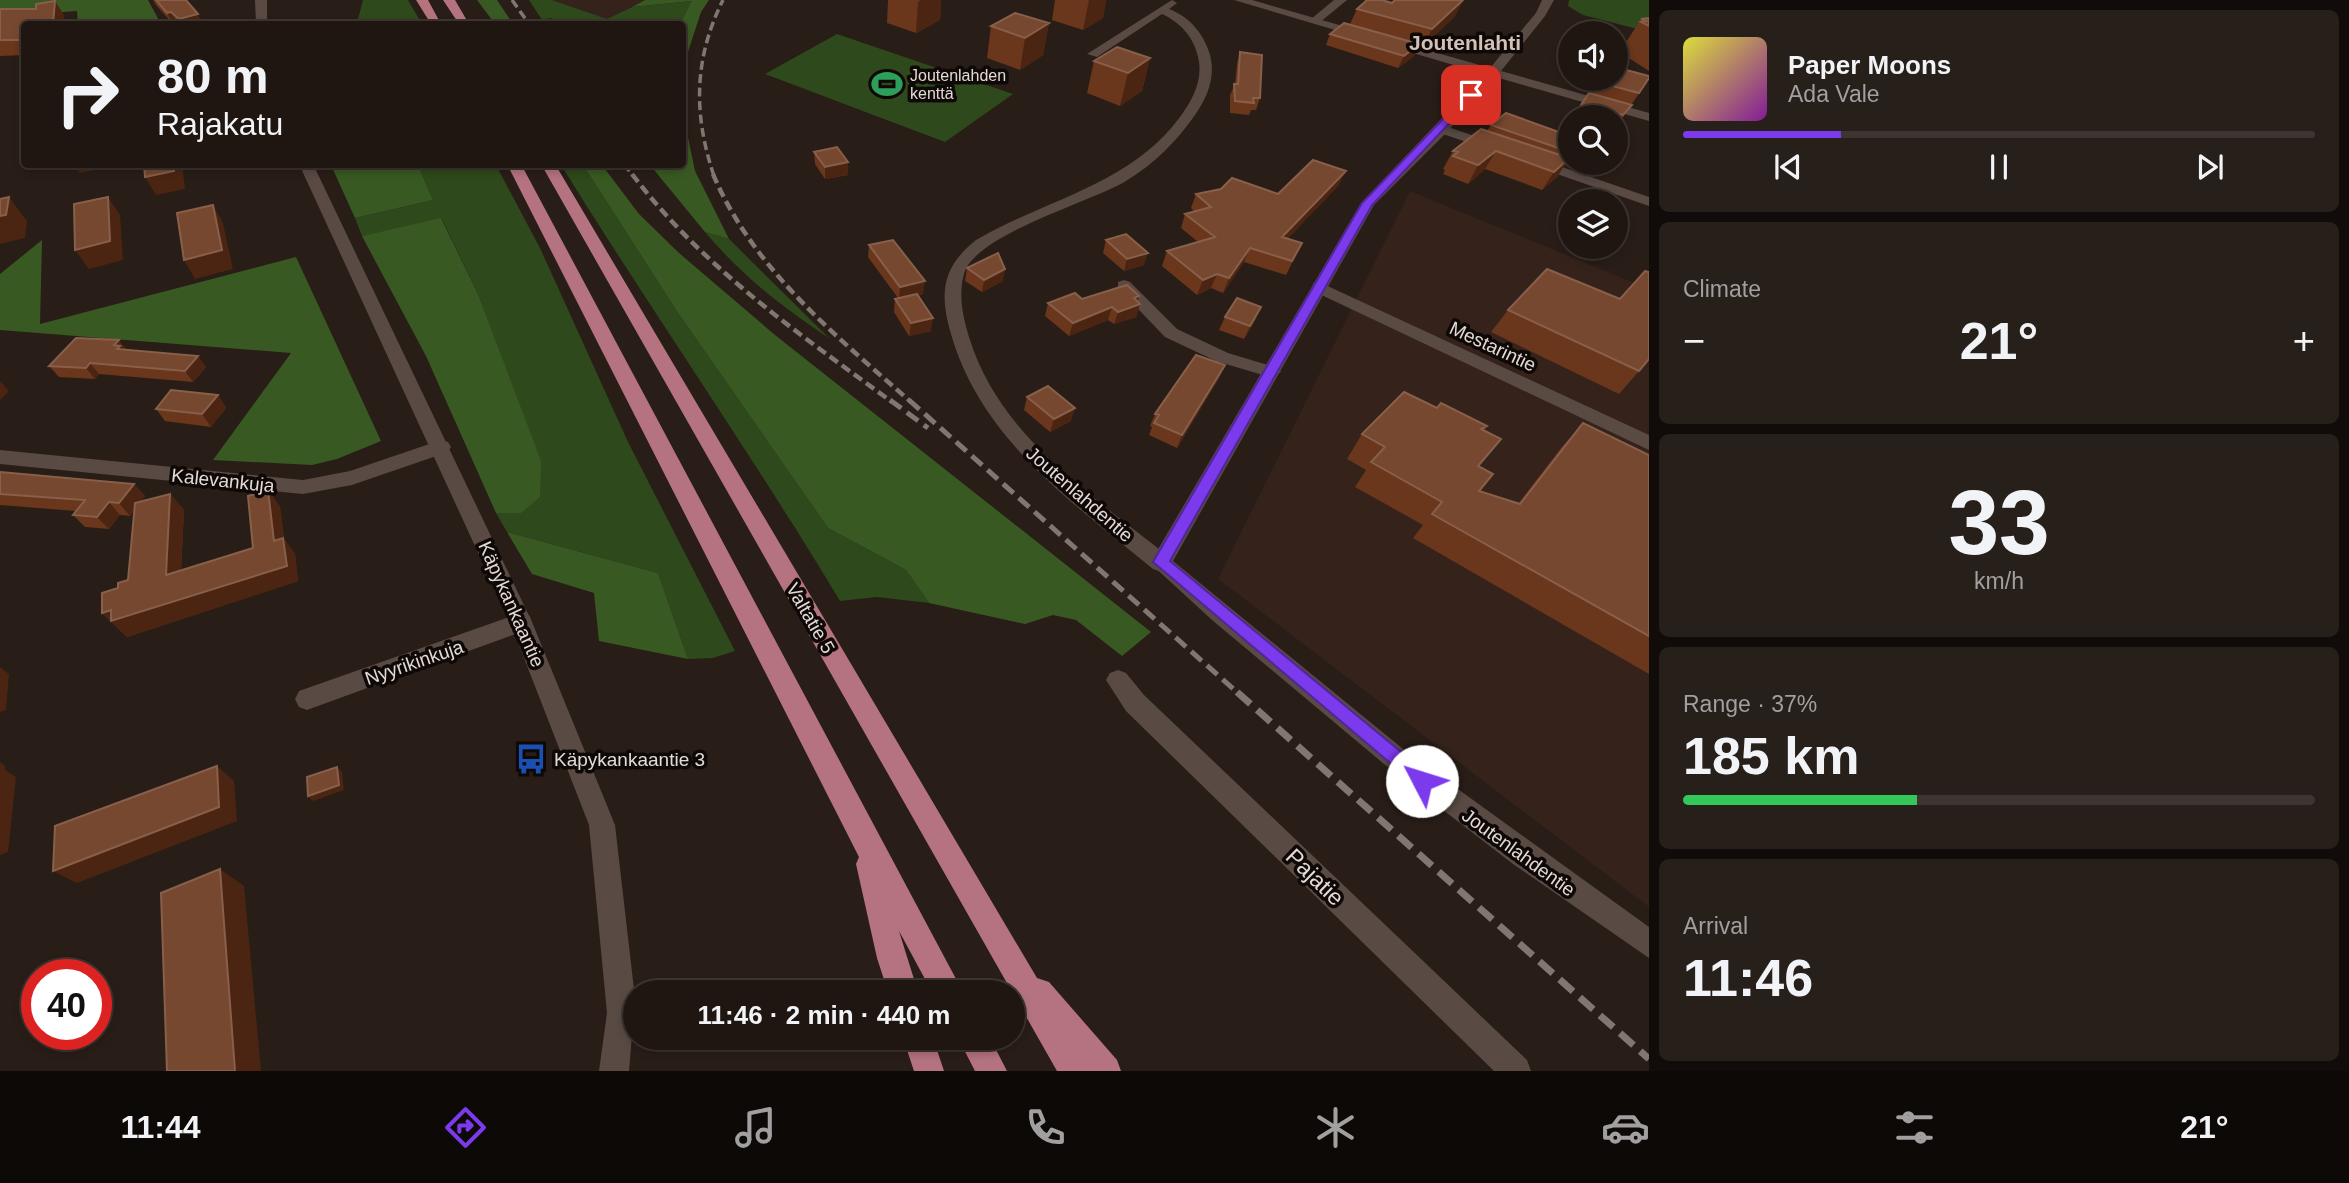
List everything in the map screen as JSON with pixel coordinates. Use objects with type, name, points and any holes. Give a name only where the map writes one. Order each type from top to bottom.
[{"type":"highway","points":[[422,0],[434,21]]},
{"type":"highway","points":[[449,0],[462,21]]},
{"type":"highway","points":[[516,168],[864,838],[941,980]]},
{"type":"highway","name":"Valtatie 5","points":[[550,168],[1074,1071]]},
{"type":"highway","points":[[864,838],[891,958],[899,980]]},
{"type":"highway","points":[[1003,949],[1106,1071]]},
{"type":"highway","points":[[922,1050],[929,1071]]},
{"type":"highway","points":[[980,1050],[992,1071]]},
{"type":"street","points":[[261,0],[262,21]]},
{"type":"street","points":[[1093,54],[1176,0]]},
{"type":"street","points":[[1240,0],[1649,117]]},
{"type":"street","points":[[1315,22],[1341,0]]},
{"type":"street","points":[[1161,562],[1368,203],[1442,129],[1493,72],[1541,14],[1548,0]]},
{"type":"street","name":"Joutenlahdentie","points":[[1161,10],[1173,14],[1197,35],[1206,64],[1202,95],[1183,124],[1148,157],[1113,183],[999,233],[964,257],[956,269],[953,310],[967,362],[997,413],[1021,443],[1057,478],[1422,781],[1553,879],[1649,944]]},
{"type":"street","points":[[1442,129],[1649,202]]},
{"type":"street","name":"Käpykankaantie","points":[[308,168],[348,259],[441,447],[521,622],[602,825],[622,1013],[614,1071]]},
{"type":"street","points":[[1124,285],[1171,333],[1222,357],[1272,372]]},
{"type":"street","name":"Mestarintie","points":[[1320,288],[1649,443]]},
{"type":"street","name":"Kalevankuja","points":[[0,457],[303,487],[352,478],[441,447]]},
{"type":"street","name":"Nyyrikinkuja","points":[[307,699],[521,622]]},
{"type":"street","name":"Pajatie","points":[[1118,680],[1145,713],[1516,1071]]},
{"type":"shaded area","points":[[552,0],[645,0],[607,19]]},
{"type":"shaded area","points":[[1410,191],[1558,252],[1558,259],[1576,259],[1649,289],[1649,907],[1218,579]]},
{"type":"green space","points":[[0,0],[148,0],[159,21],[78,21],[77,11],[7,16],[0,21]]},
{"type":"green space","points":[[363,0],[408,0],[420,21],[359,21]]},
{"type":"green space","points":[[477,0],[497,0],[511,21],[493,21]]},
{"type":"green space","points":[[529,0],[552,0],[607,19],[632,7],[693,1],[682,21],[542,20]]},
{"type":"green space","points":[[645,0],[709,0],[701,12],[686,58],[686,21],[682,21],[692,1],[632,7]]},
{"type":"green space","points":[[1569,0],[1649,0],[1649,32],[1628,27],[1628,21],[1606,21],[1583,15],[1568,6]]},
{"type":"green space","name":"Joutenlahden kenttä","points":[[837,34],[1013,94],[945,142],[765,74]]},
{"type":"green space","points":[[686,128],[695,171],[729,239],[705,232],[652,168],[686,168]]},
{"type":"green space","points":[[332,168],[419,168],[433,200],[355,218]]},
{"type":"green space","points":[[419,168],[498,168],[540,248],[628,442],[735,651],[713,658],[688,659],[658,573],[507,532],[496,513],[521,513],[540,461],[478,294],[442,219],[362,236],[355,218],[433,200]]},
{"type":"green space","points":[[563,168],[585,168],[678,313],[828,528],[906,570],[929,603],[877,597],[840,601],[772,491]]},
{"type":"green space","points":[[585,168],[604,168],[639,214],[679,253],[775,335],[1151,632],[1122,656],[1076,620],[1053,615],[1025,624],[929,603],[906,570],[828,528],[678,313]]},
{"type":"green space","points":[[441,218],[478,294],[541,461],[540,497],[521,513],[496,513],[426,356],[362,236]]},
{"type":"green space","points":[[705,232],[729,239],[830,339],[763,290]]},
{"type":"green space","points":[[42,240],[40,324],[296,257],[381,441],[337,459],[312,465],[213,460],[291,353],[0,330],[0,274]]},
{"type":"green space","points":[[507,532],[658,573],[688,659],[599,641],[594,593],[532,574]]},
{"type":"building","points":[[156,0],[186,0],[198,14],[179,19],[171,12],[167,13]]},
{"type":"building","points":[[1367,0],[1392,3],[1395,0],[1463,0],[1432,29],[1357,9]]},
{"type":"building","points":[[55,1],[53,21],[21,21],[21,40],[0,40],[0,9],[36,9],[36,4]]},
{"type":"building","points":[[1015,13],[1049,23],[1025,38],[991,26]]},
{"type":"building","points":[[1649,18],[1649,26],[1641,22],[1646,21],[1641,19]]},
{"type":"building","points":[[1344,23],[1419,44],[1404,56],[1330,34]]},
{"type":"building","points":[[1117,47],[1150,58],[1128,73],[1094,61]]},
{"type":"building","points":[[1240,52],[1262,55],[1260,98],[1253,98],[1254,103],[1235,101],[1234,84],[1238,84]]},
{"type":"building","points":[[1628,70],[1649,76],[1639,93],[1628,90]]},
{"type":"building","points":[[1589,93],[1632,105],[1628,109],[1628,105],[1581,105]]},
{"type":"building","points":[[1506,113],[1558,132],[1558,148],[1491,125]]},
{"type":"building","points":[[1481,129],[1558,154],[1558,168],[1554,172],[1496,151],[1478,165],[1453,156],[1458,152],[1453,151]]},
{"type":"building","points":[[837,147],[848,162],[825,167],[814,152]]},
{"type":"building","points":[[1313,160],[1346,171],[1282,237],[1302,243],[1292,261],[1250,248],[1229,278],[1217,274],[1203,280],[1167,251],[1215,237],[1185,214],[1211,207],[1196,194],[1221,189],[1232,178],[1278,194]]},
{"type":"building","points":[[144,168],[174,168],[174,171],[145,177]]},
{"type":"building","points":[[9,197],[6,215],[0,216],[0,199]]},
{"type":"building","points":[[108,197],[110,241],[75,250],[74,204]]},
{"type":"building","points":[[213,205],[222,250],[184,260],[177,213]]},
{"type":"building","points":[[1126,234],[1148,253],[1127,259],[1106,240]]},
{"type":"building","points":[[893,240],[925,281],[900,287],[869,245]]},
{"type":"building","points":[[998,253],[1005,269],[984,280],[967,268]]},
{"type":"building","points":[[1547,269],[1620,299],[1645,271],[1649,272],[1649,359],[1639,371],[1508,310]]},
{"type":"building","points":[[1127,285],[1139,296],[1134,298],[1140,304],[1118,312],[1112,307],[1073,323],[1048,303],[1075,293],[1082,299]]},
{"type":"building","points":[[917,294],[933,318],[911,323],[895,299]]},
{"type":"building","points":[[1237,298],[1261,307],[1250,326],[1225,317]]},
{"type":"building","points":[[76,338],[119,340],[114,345],[120,346],[117,349],[198,356],[185,371],[90,363],[86,368],[49,366]]},
{"type":"building","points":[[1196,355],[1225,365],[1182,435],[1154,423],[1159,415],[1155,414]]},
{"type":"building","points":[[1048,386],[1075,408],[1054,419],[1027,397]]},
{"type":"building","points":[[171,390],[218,395],[202,414],[156,409]]},
{"type":"building","points":[[1404,392],[1437,408],[1441,403],[1487,426],[1481,429],[1501,439],[1478,466],[1493,474],[1479,491],[1520,504],[1583,423],[1649,455],[1649,636],[1432,514],[1442,502],[1371,462],[1385,447],[1362,434]]},
{"type":"building","points":[[0,472],[134,484],[119,503],[109,502],[97,517],[73,515],[85,500],[0,494]]},
{"type":"building","points":[[268,490],[274,541],[283,538],[287,566],[111,621],[111,610],[102,613],[102,593],[118,588],[118,583],[128,580],[135,503],[170,494],[166,575],[253,548],[248,496]]},
{"type":"building","points":[[217,766],[219,807],[53,871],[55,826]]},
{"type":"building","points":[[337,767],[339,785],[308,796],[307,777]]},
{"type":"building","points":[[220,869],[235,1071],[167,1071],[161,893]]},
{"type":"railway","points":[[512,0],[527,21]]},
{"type":"railway","points":[[714,176],[702,130],[700,86],[706,43],[723,0]]},
{"type":"railway","points":[[627,168],[633,176]]},
{"type":"railway","points":[[632,174],[689,240],[721,269],[787,324],[892,402]]},
{"type":"railway","points":[[714,176],[750,240],[773,270],[826,325],[911,402]]},
{"type":"railway","points":[[890,400],[928,428]]},
{"type":"railway","points":[[909,400],[1239,694]]},
{"type":"railway","points":[[1237,692],[1649,1059]]},
{"type":"place","name":"Joutenlahden kenttä","points":[[887,84]]},
{"type":"place","name":"Käpykankaantie 3","points":[[531,759]]},
{"type":"district","name":"Joutenlahti","points":[[1465,43]]},
{"type":"route","points":[[1422,781],[1161,562],[1226,454],[1368,203],[1442,129],[1471,95]]}]
